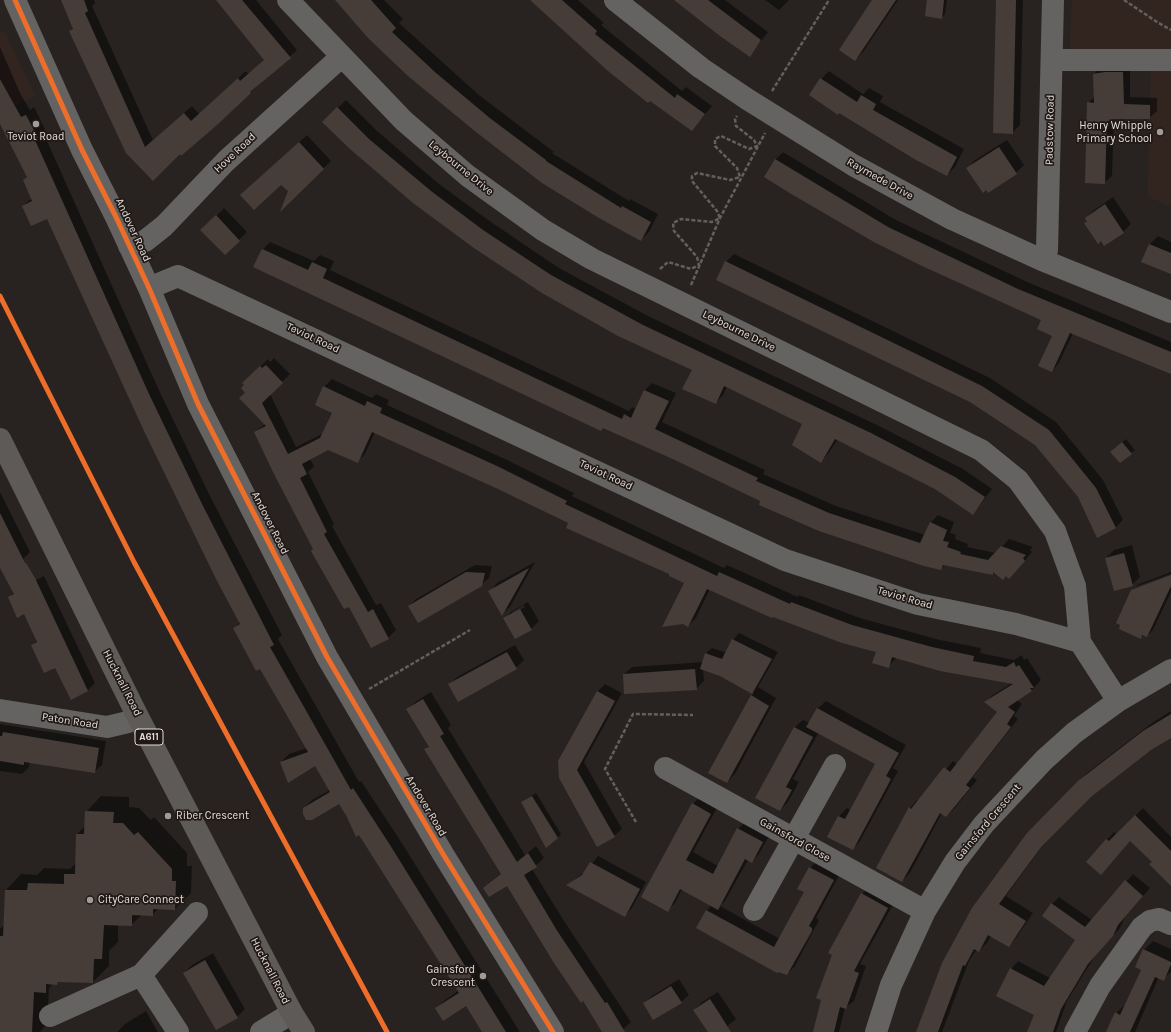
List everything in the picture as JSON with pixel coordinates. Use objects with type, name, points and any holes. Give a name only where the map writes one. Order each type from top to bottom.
[{"type":"main road","name":"Hucknall Road","points":[[0,439],[138,717],[292,1013],[304,1032]]},
{"type":"street","name":"Andover Road","points":[[15,0],[82,150],[129,246],[198,404],[327,657],[423,821],[553,1032]]},
{"type":"street","name":"Leybourne Drive","points":[[288,0],[404,121],[468,176],[543,230],[592,259],[981,450],[1018,480],[1056,531],[1075,586],[1080,642],[1118,701]]},
{"type":"street","name":"Raymede Drive","points":[[615,0],[701,68],[747,99],[853,165],[952,219],[1042,260],[1171,312]]},
{"type":"street","name":"Padstow Road","points":[[1042,260],[1047,250],[1053,0]]},
{"type":"street","name":"Hove Road","points":[[129,246],[145,241],[164,226],[226,161],[341,57]]},
{"type":"street","points":[[1052,60],[1171,60]]},
{"type":"street","name":"Teviot Road","points":[[148,288],[178,276],[785,560],[918,604],[1016,624],[1080,642]]},
{"type":"street","name":"Gainsford Crescent","points":[[876,1032],[891,985],[925,911],[955,862],[984,824],[1015,789],[1074,733],[1118,701],[1171,670]]},
{"type":"street","name":"Paton Road","points":[[0,710],[107,727],[128,722],[138,717]]},
{"type":"street","points":[[754,910],[835,765]]},
{"type":"street","name":"Gainsford Close","points":[[664,768],[925,911]]},
{"type":"street","points":[[50,1016],[141,975],[197,913]]},
{"type":"street","points":[[1075,1032],[1100,986],[1142,927],[1150,921],[1159,919],[1171,924]]},
{"type":"street","points":[[141,975],[178,1032]]},
{"type":"street","points":[[261,1032],[292,1013]]},
{"type":"path","points":[[768,97],[829,0]]},
{"type":"path","points":[[1124,0],[1171,30]]},
{"type":"path","points":[[737,114],[735,119],[736,126],[754,140],[757,146]]},
{"type":"path","points":[[648,286],[656,274],[668,262],[691,269],[699,265],[740,177],[768,127]]},
{"type":"path","points":[[740,177],[737,168],[715,146],[715,139],[721,136],[750,149],[757,146]]},
{"type":"path","points":[[720,218],[717,212],[692,181],[692,176],[697,173],[730,180],[740,177]]},
{"type":"path","points":[[699,265],[697,257],[674,231],[673,223],[681,219],[712,222],[720,218]]},
{"type":"path","points":[[364,692],[470,630]]},
{"type":"path","points":[[636,822],[605,769],[634,714],[693,715]]},
{"type":"shaded area","name":"Henry Whipple Primary School","points":[[1072,0],[1171,0],[1171,206],[1148,197],[1151,65],[1069,67]]},
{"type":"shaded area","points":[[0,31],[5,32],[35,96],[0,113]]},
{"type":"building","points":[[61,0],[84,0],[88,11],[85,13],[145,147],[184,113],[191,121],[238,78],[240,81],[264,60],[216,0],[242,0],[291,58],[250,92],[251,93],[218,124],[181,156],[180,154],[153,181],[126,153],[69,31],[73,29]]},
{"type":"building","points":[[335,0],[371,0],[396,28],[392,32],[436,73],[491,119],[546,161],[621,208],[622,206],[651,222],[641,241],[599,218],[542,183],[476,132],[408,76],[368,38]]},
{"type":"building","points":[[530,0],[562,0],[597,31],[595,34],[675,98],[677,94],[705,114],[692,131],[650,101],[648,103],[608,71]]},
{"type":"building","points":[[674,0],[708,0],[761,40],[750,57]]},
{"type":"building","points":[[872,0],[896,0],[855,61],[839,50]]},
{"type":"building","points":[[927,0],[944,0],[942,19],[925,16]]},
{"type":"building","points":[[996,0],[1016,0],[1013,134],[993,133]]},
{"type":"building","points":[[1123,72],[1124,104],[1150,105],[1150,119],[1113,119],[1113,121],[1107,121],[1105,184],[1085,183],[1087,102],[1094,103],[1093,74]]},
{"type":"building","points":[[820,78],[857,102],[861,95],[876,104],[873,110],[957,157],[947,176],[916,160],[839,113],[838,115],[809,95]]},
{"type":"building","points":[[0,79],[21,117],[26,115],[38,138],[35,140],[149,394],[202,504],[274,645],[270,647],[351,790],[353,788],[390,845],[506,1032],[482,1032],[466,1006],[443,1021],[435,1008],[459,993],[359,835],[356,837],[339,804],[312,820],[306,820],[303,814],[303,808],[330,792],[315,766],[288,783],[280,762],[308,752],[260,669],[256,671],[233,628],[240,624],[216,579],[144,431],[47,219],[31,226],[22,206],[32,201],[23,180],[27,177],[0,124]]},
{"type":"building","points":[[337,107],[369,139],[431,191],[483,230],[551,275],[643,325],[871,433],[955,477],[985,497],[973,515],[935,489],[835,439],[821,463],[792,445],[802,424],[724,386],[716,404],[682,389],[692,370],[618,336],[542,293],[474,248],[413,203],[350,149],[322,122]]},
{"type":"building","points":[[299,142],[324,169],[280,212],[288,191],[281,185],[254,210],[240,195]]},
{"type":"building","points":[[999,147],[1017,174],[988,193],[986,190],[983,193],[966,168]]},
{"type":"building","points":[[775,159],[888,227],[1018,289],[1171,352],[1171,374],[1070,333],[1052,372],[1038,366],[1052,336],[1037,329],[1041,320],[920,265],[874,242],[793,195],[764,177]]},
{"type":"building","points":[[1105,204],[1124,233],[1104,246],[1101,241],[1098,244],[1084,223],[1087,222],[1085,218]]},
{"type":"building","points":[[216,215],[240,241],[225,255],[200,230]]},
{"type":"building","points":[[1149,244],[1171,253],[1171,274],[1141,262]]},
{"type":"building","points":[[262,249],[308,270],[312,262],[327,269],[323,278],[622,419],[624,414],[631,418],[644,390],[669,401],[655,429],[758,478],[756,481],[829,513],[920,543],[930,522],[947,530],[943,541],[949,542],[947,547],[961,552],[960,554],[988,560],[1001,546],[1026,555],[1023,558],[1025,561],[1009,579],[1006,576],[1003,580],[993,572],[993,575],[943,565],[941,570],[924,566],[819,531],[759,505],[760,501],[675,460],[603,428],[601,431],[253,267]]},
{"type":"building","points":[[725,261],[982,386],[1049,430],[1096,488],[1116,528],[1097,538],[1078,497],[1035,445],[970,402],[716,280]]},
{"type":"building","points":[[266,365],[283,383],[262,403],[288,454],[320,438],[332,413],[315,405],[323,386],[365,406],[367,401],[382,408],[380,413],[497,466],[567,501],[565,504],[717,576],[719,572],[790,604],[791,602],[852,625],[932,647],[974,656],[973,661],[1006,667],[1014,662],[1016,667],[1019,665],[1034,688],[1030,688],[1032,691],[1008,707],[1015,712],[1007,724],[1011,727],[966,785],[970,788],[946,817],[940,813],[902,882],[876,868],[909,807],[911,809],[944,767],[950,772],[997,712],[984,702],[1013,684],[940,671],[892,657],[889,668],[872,663],[876,652],[842,643],[773,617],[772,618],[707,589],[688,627],[683,624],[662,627],[684,583],[669,576],[669,574],[566,528],[568,523],[498,489],[372,432],[358,463],[328,450],[302,464],[307,474],[300,478],[327,532],[324,534],[368,612],[373,609],[389,639],[371,648],[349,607],[344,609],[311,551],[313,549],[254,432],[266,426],[239,398],[245,393],[241,388],[244,385],[242,383],[260,366],[262,368]]},
{"type":"building","points":[[1122,442],[1132,454],[1120,463],[1110,452]]},
{"type":"building","points":[[0,513],[25,563],[35,578],[88,691],[71,700],[55,668],[44,673],[31,645],[37,642],[24,614],[17,618],[8,597],[14,594],[0,568]]},
{"type":"building","points":[[1124,553],[1133,586],[1114,591],[1105,558]]},
{"type":"building","points":[[529,568],[502,616],[488,591]]},
{"type":"building","points":[[466,572],[485,573],[482,586],[418,623],[408,606]]},
{"type":"building","points":[[1171,575],[1171,586],[1147,637],[1142,635],[1141,639],[1119,629],[1120,625],[1116,623],[1131,590]]},
{"type":"building","points":[[520,609],[532,630],[515,639],[503,618]]},
{"type":"building","points":[[732,639],[772,659],[752,694],[720,676],[700,669],[705,653],[722,659]]},
{"type":"building","points":[[507,652],[517,669],[458,702],[448,684]]},
{"type":"building","points":[[695,669],[697,690],[624,694],[623,674]]},
{"type":"building","points":[[597,691],[615,701],[577,770],[615,837],[597,847],[559,778],[558,761]]},
{"type":"building","points":[[751,695],[769,706],[727,783],[708,773]]},
{"type":"building","points":[[423,699],[444,734],[440,736],[517,862],[528,853],[537,867],[524,875],[556,929],[605,1003],[607,1002],[625,1032],[602,1032],[583,1001],[581,1003],[554,963],[507,886],[489,897],[483,888],[501,874],[424,749],[429,747],[406,709]]},
{"type":"building","points":[[817,708],[899,753],[886,776],[891,779],[853,850],[827,837],[838,816],[845,819],[875,764],[806,727]]},
{"type":"building","points":[[1171,714],[1171,738],[1151,750],[1092,796],[1042,846],[999,904],[1026,921],[1009,947],[988,935],[979,952],[974,949],[965,966],[963,965],[938,1032],[916,1032],[942,963],[972,908],[1027,833],[1078,781],[1143,731]]},
{"type":"building","points":[[794,727],[813,737],[786,787],[792,790],[780,811],[755,798]]},
{"type":"building","points":[[3,732],[99,748],[95,773],[24,762],[24,765],[0,761],[0,736],[2,736]]},
{"type":"building","points":[[532,796],[558,838],[546,848],[521,802]]},
{"type":"building","points":[[692,803],[711,814],[686,860],[713,874],[737,828],[763,842],[752,863],[745,859],[718,910],[680,889],[668,912],[641,897]]},
{"type":"building","name":"CityCare Connect","points":[[85,811],[114,812],[113,823],[123,823],[134,835],[138,832],[172,869],[172,881],[176,881],[175,910],[153,909],[153,916],[132,915],[132,926],[104,925],[102,959],[94,959],[93,983],[58,982],[57,985],[46,984],[46,993],[34,992],[32,1032],[0,1032],[0,936],[3,936],[5,890],[27,890],[28,883],[64,884],[64,874],[75,874],[76,834],[84,834]]},
{"type":"building","points":[[1135,815],[1171,851],[1171,886],[1149,864],[1152,862],[1130,841],[1101,875],[1086,862],[1106,839],[1109,841]]},
{"type":"building","points":[[590,862],[640,889],[625,917],[566,885],[582,875]]},
{"type":"building","points":[[809,867],[834,880],[809,926],[812,928],[812,931],[787,975],[777,973],[696,928],[706,910],[774,947],[804,892],[797,889]]},
{"type":"building","points":[[1125,880],[1143,896],[1118,925],[1113,936],[1088,964],[1061,1009],[1053,1032],[1027,1032],[1034,1015],[996,996],[1010,968],[1044,986],[1075,940],[1042,916],[1051,903],[1085,927]]},
{"type":"building","points":[[861,893],[888,908],[854,971],[859,973],[846,1009],[840,1007],[834,1032],[813,1032],[821,1000],[816,998],[832,955],[828,953]]},
{"type":"building","points":[[1143,949],[1171,962],[1164,981],[1155,977],[1130,1032],[1106,1032],[1115,1012],[1120,1015],[1141,970],[1135,967]]},
{"type":"building","points":[[205,960],[238,1018],[216,1030],[183,973]]},
{"type":"building","points":[[671,986],[682,1003],[653,1020],[643,1003]]},
{"type":"building","points":[[710,999],[731,1032],[708,1032],[693,1010]]},
{"type":"cycle path","points":[[15,0],[82,150],[116,217],[149,288],[198,404],[327,657],[443,854],[553,1032]]},
{"type":"cycle path","points":[[0,296],[134,562],[387,1032]]},
{"type":"place","name":"Teviot Road","points":[[36,124]]},
{"type":"place","name":"Henry Whipple Primary School","points":[[1160,132]]},
{"type":"place","name":"Riber Crescent","points":[[168,816]]},
{"type":"place","name":"CityCare Connect","points":[[90,900]]},
{"type":"place","name":"Gainsford Crescent","points":[[483,976]]}]
